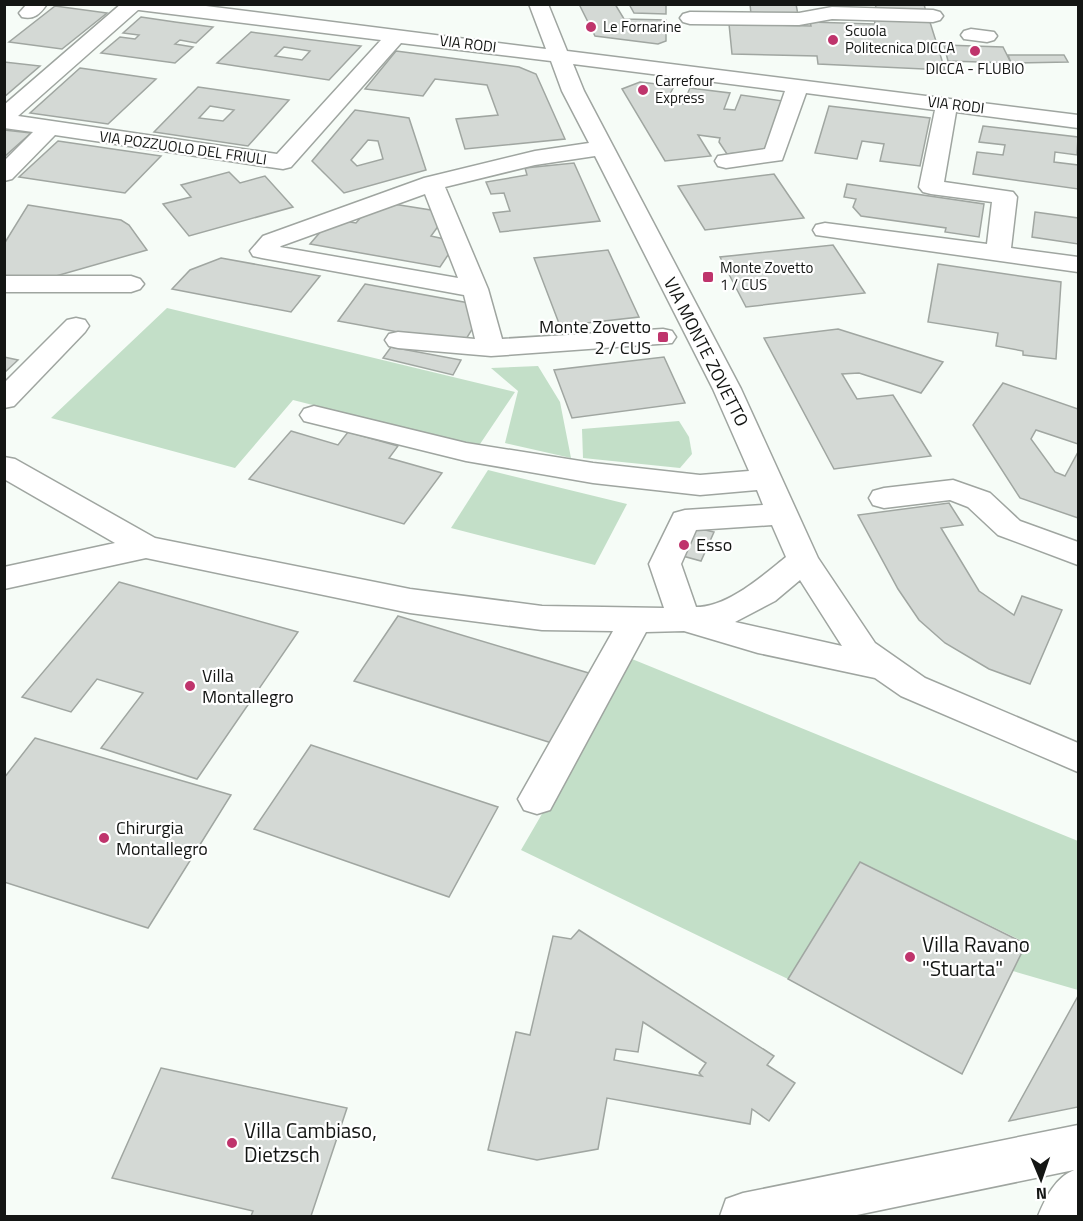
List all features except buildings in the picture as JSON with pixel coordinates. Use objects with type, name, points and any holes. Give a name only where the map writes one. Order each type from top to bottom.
[{"type":"street","points":[[4,119],[134,4]]},
{"type":"street","name":"VIA RODI","points":[[139,4],[1078,121]]},
{"type":"street","name":"VIA MONTE ZOVETTO","points":[[538,4],[573,91],[727,389],[803,560],[863,652],[913,687],[1078,758]]},
{"type":"street","points":[[690,16],[800,19],[832,13],[933,16]]},
{"type":"street","name":"VIA POZZUOLO DEL FRIULI","points":[[49,129],[283,162],[396,36]]},
{"type":"street","points":[[726,161],[774,155],[798,85]]},
{"type":"street","points":[[947,103],[931,187],[1005,197],[998,254]]},
{"type":"street","points":[[4,119],[49,129]]},
{"type":"street","points":[[4,174],[49,129]]},
{"type":"street","points":[[475,289],[262,251],[273,241],[432,183],[535,158],[602,148]]},
{"type":"street","points":[[432,183],[475,289],[491,348]]},
{"type":"street","points":[[825,230],[1078,264]]},
{"type":"street","points":[[4,284],[131,284]]},
{"type":"street","points":[[4,400],[76,326]]},
{"type":"street","name":"VIA MONTE ZOVETTO","points":[[398,340],[491,348],[663,337]]},
{"type":"street","points":[[315,415],[466,452],[593,473],[700,485],[768,479]]},
{"type":"street","points":[[4,466],[147,546]]},
{"type":"street","points":[[884,498],[953,490],[979,500],[1009,528],[1078,554]]},
{"type":"street","points":[[684,619],[665,564],[685,520],[783,514]]},
{"type":"street","points":[[4,578],[147,546]]},
{"type":"street","name":"VIA MONTE ZOVETTO","points":[[147,546],[410,601],[542,618],[713,619],[763,593],[803,560]]},
{"type":"street","name":"VIA MONTE ZOVETTO","points":[[684,619],[736,637],[884,667]]},
{"type":"street","points":[[537,799],[636,620]]},
{"type":"street","points":[[743,1216],[1078,1147]]},
{"type":"street","points":[[1061,1216],[1078,1191]]},
{"type":"green space","points":[[167,308],[515,392],[478,447],[293,400],[235,468],[51,418]]},
{"type":"green space","points":[[538,366],[560,402],[571,458],[505,443],[518,391],[491,368]]},
{"type":"green space","points":[[679,421],[689,437],[692,454],[680,468],[583,458],[582,429]]},
{"type":"green space","points":[[488,470],[627,504],[595,565],[451,528]]},
{"type":"green space","points":[[632,659],[1078,841],[1078,990],[1013,971],[1026,943],[860,862],[788,979],[521,850]]},
{"type":"place","name":"Le Fornarine","points":[[591,27]]},
{"type":"place","name":"Scuola Politecnica DICCA","points":[[833,40]]},
{"type":"place","name":"DICCA - FLUBIO","points":[[975,51]]},
{"type":"place","name":"Carrefour Express","points":[[643,90]]},
{"type":"place","name":"Monte Zovetto 1 / CUS","points":[[708,277]]},
{"type":"place","name":"Monte Zovetto 2 / CUS","points":[[663,337]]},
{"type":"place","name":"Esso","points":[[684,545]]},
{"type":"place","name":"Villa Montallegro","points":[[190,686]]},
{"type":"place","name":"Chirurgia Montallegro","points":[[104,838]]},
{"type":"place","name":"Villa Ravano \"Stuarta\"","points":[[910,957]]},
{"type":"place","name":"Villa Cambiaso, Dietzsch","points":[[232,1143]]}]
